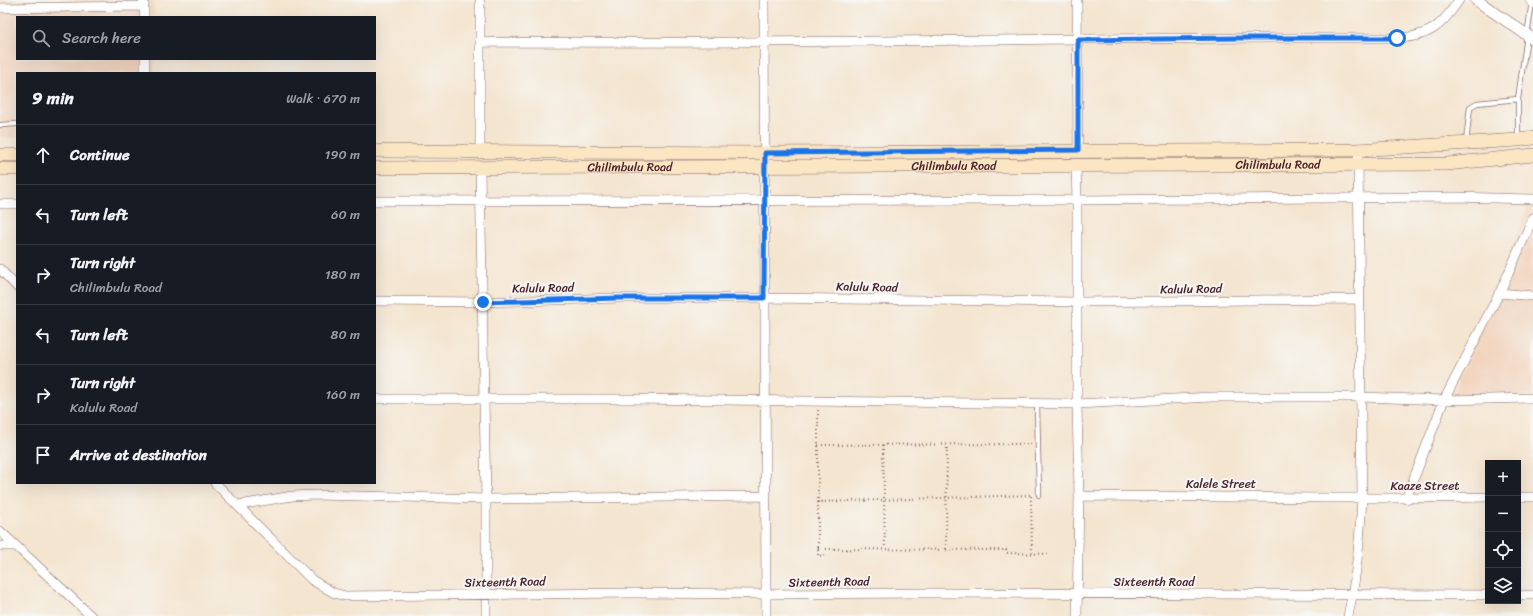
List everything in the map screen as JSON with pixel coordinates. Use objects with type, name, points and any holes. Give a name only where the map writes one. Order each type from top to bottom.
[{"type":"main road","name":"Chilimbulu Road","points":[[376,151],[480,150],[765,153],[1078,150],[1357,150],[1466,144],[1533,138]]},
{"type":"main road","points":[[0,155],[16,155]]},
{"type":"main road","name":"Chilimbulu Road","points":[[376,168],[1447,164],[1533,155]]},
{"type":"main road","points":[[0,169],[16,169]]},
{"type":"street","points":[[480,0],[480,150]]},
{"type":"street","points":[[764,0],[766,616]]},
{"type":"street","points":[[1077,0],[1078,150]]},
{"type":"street","points":[[480,42],[619,43],[1413,38],[1425,34],[1436,27],[1448,16],[1459,0]]},
{"type":"street","points":[[1476,0],[1530,37]]},
{"type":"street","points":[[0,8],[144,3],[144,16]]},
{"type":"street","points":[[145,60],[145,72]]},
{"type":"street","points":[[1348,616],[1353,595],[1359,543],[1362,497],[1357,150]]},
{"type":"street","points":[[1076,165],[1079,496],[1077,616]]},
{"type":"street","points":[[480,168],[486,499],[486,616]]},
{"type":"street","points":[[376,201],[1077,200],[1454,197],[1533,199]]},
{"type":"street","points":[[0,204],[16,204]]},
{"type":"street","points":[[1406,499],[1444,400],[1499,293],[1533,218]]},
{"type":"street","points":[[0,269],[16,286]]},
{"type":"street","points":[[1499,293],[1533,296]]},
{"type":"street","name":"Kalulu Road","points":[[376,301],[483,302],[619,298],[764,298],[1077,302],[1359,299]]},
{"type":"street","points":[[376,399],[766,400],[1077,404],[1212,397],[1444,400],[1533,398]]},
{"type":"street","name":"Sixteenth Road","points":[[216,484],[239,505],[312,580],[334,593],[345,596],[635,593],[1485,595]]},
{"type":"street","points":[[239,505],[292,496],[316,495],[486,499],[766,496]]},
{"type":"street","name":"Kalele Street","points":[[1079,496],[1362,497]]},
{"type":"street","points":[[1521,497],[1533,496]]},
{"type":"street","name":"Kaaze Street","points":[[1362,497],[1406,499],[1485,497]]},
{"type":"street","points":[[0,531],[91,616]]},
{"type":"street","points":[[0,546],[16,546]]},
{"type":"street","points":[[1521,595],[1533,595]]},
{"type":"lane","points":[[1518,140],[1518,99],[1530,37],[1532,1]]},
{"type":"lane","points":[[1466,144],[1470,107],[1477,103],[1518,99]]},
{"type":"lane","points":[[0,125],[16,124]]},
{"type":"lane","points":[[1037,404],[1039,494]]},
{"type":"path","points":[[818,401],[818,556],[825,555]]},
{"type":"path","points":[[818,445],[1030,444],[1030,452]]},
{"type":"path","points":[[884,445],[886,549]]},
{"type":"path","points":[[946,549],[947,445]]},
{"type":"path","points":[[1031,488],[1032,553]]},
{"type":"path","points":[[817,502],[1039,494]]},
{"type":"path","points":[[818,549],[1006,550],[1006,553],[1050,554]]},
{"type":"shaded area","points":[[0,0],[154,0],[154,16],[16,16],[16,60],[154,60],[154,72],[16,72],[16,138],[0,137]]},
{"type":"shaded area","points":[[1533,192],[1533,395],[1452,398],[1490,305]]},
{"type":"route","points":[[483,302],[619,298],[764,298],[765,153],[1078,150],[1078,40],[1397,38]]}]
